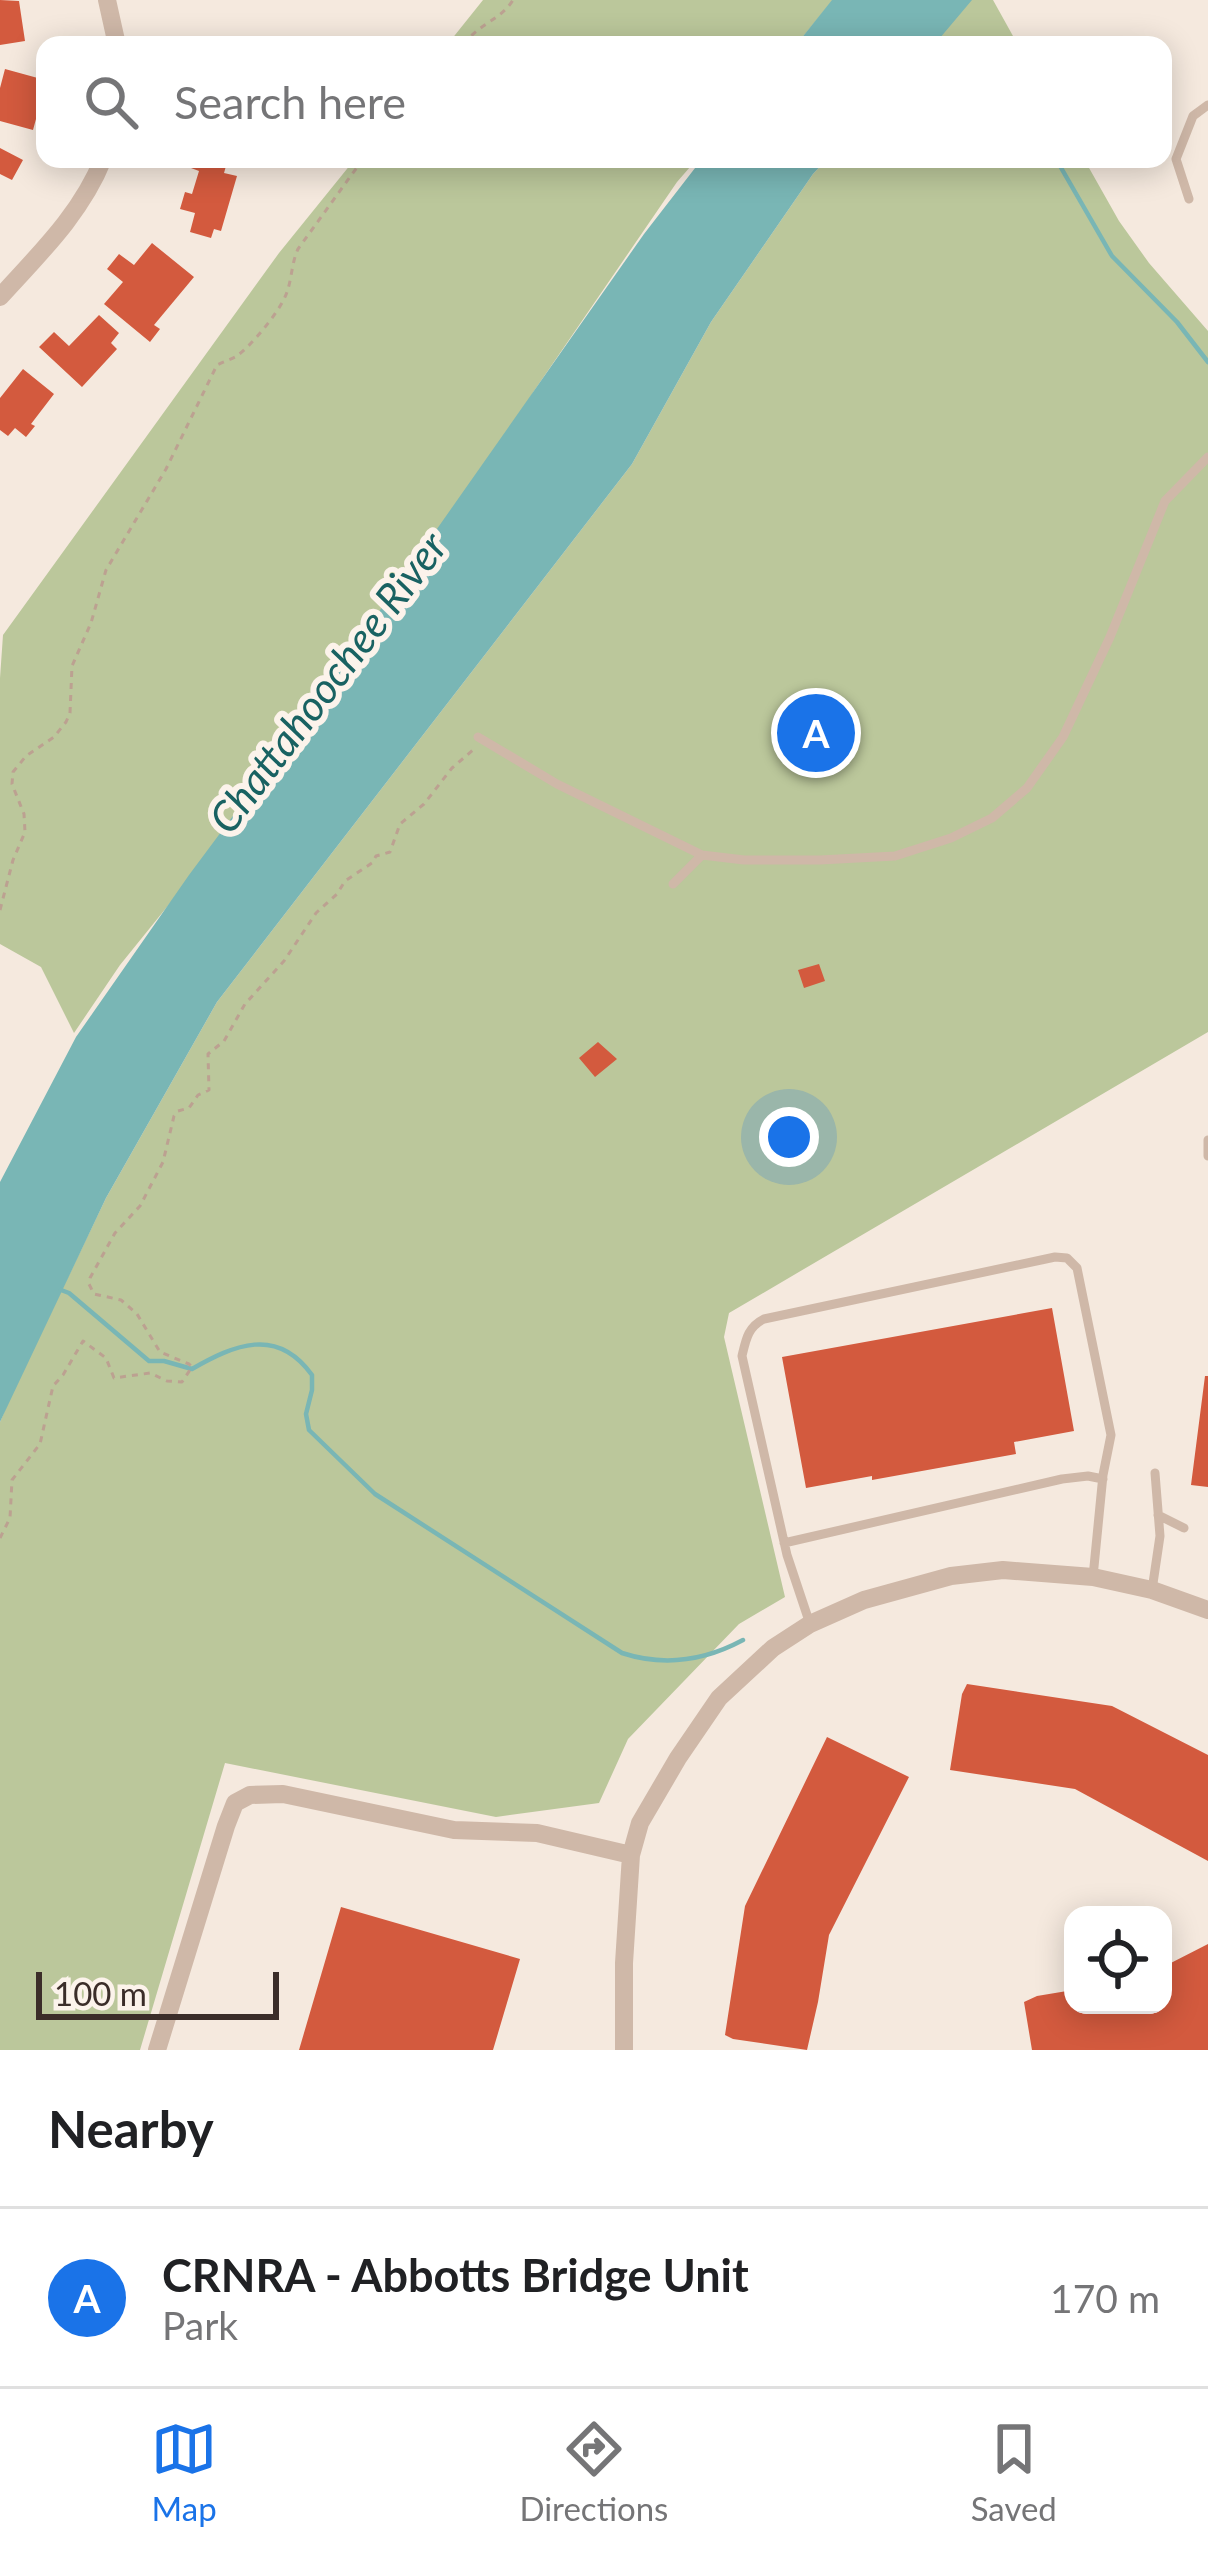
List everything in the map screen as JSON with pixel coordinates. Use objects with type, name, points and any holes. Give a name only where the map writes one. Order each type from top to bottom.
[{"type":"street","points":[[107,0],[115,36]]},
{"type":"street","points":[[0,297],[67,222],[99,168]]},
{"type":"street","points":[[624,2050],[631,1855],[640,1823],[719,1698],[773,1648],[810,1624],[864,1600],[951,1576],[1003,1570],[1093,1577],[1152,1590],[1208,1610]]},
{"type":"street","points":[[157,2050],[226,1826],[236,1803],[250,1795],[284,1794],[454,1830],[537,1833],[631,1855]]},
{"type":"lane","points":[[1189,199],[1176,159],[1193,116],[1208,105]]},
{"type":"lane","points":[[478,737],[557,784],[702,855],[745,860],[896,856],[951,838],[992,818],[1027,788],[1063,737],[1165,501],[1208,457]]},
{"type":"lane","points":[[674,884],[702,855]]},
{"type":"lane","points":[[1208,1140],[1208,1156]]},
{"type":"lane","points":[[810,1624],[784,1544],[742,1356],[753,1324],[1054,1257],[1067,1258],[1077,1268],[1111,1435],[1093,1577]]},
{"type":"lane","points":[[1152,1590],[1160,1536],[1155,1473]]},
{"type":"lane","points":[[784,1544],[1062,1479],[1103,1479]]},
{"type":"lane","points":[[1158,1515],[1184,1528]]},
{"type":"path","points":[[470,36],[513,0]]},
{"type":"path","points":[[0,910],[25,832],[13,772],[66,722],[72,667],[92,622],[106,569],[166,469],[217,365],[249,345],[282,303],[298,249],[356,168]]},
{"type":"path","points":[[0,1538],[10,1517],[12,1480],[40,1444],[53,1386],[83,1341],[106,1358],[114,1378],[149,1373],[182,1382],[192,1370],[160,1352],[133,1309],[122,1300],[94,1294],[88,1284],[108,1244],[140,1206],[158,1171],[173,1116],[209,1090],[208,1054],[224,1041],[245,1004],[284,961],[316,914],[345,881],[376,856],[390,852],[400,824],[424,804],[452,768],[477,746],[498,748]]},
{"type":"green space","points":[[483,0],[833,0],[803,36],[454,36]]},
{"type":"green space","points":[[971,0],[993,0],[1013,36],[938,36]]},
{"type":"green space","points":[[348,168],[689,168],[534,391],[395,625],[120,965],[74,1033],[41,967],[0,944],[3,635],[279,253]]},
{"type":"green space","points":[[819,168],[1089,168],[1149,263],[1208,331],[1208,1032],[729,1313],[724,1337],[785,1597],[739,1624],[628,1739],[599,1803],[496,1817],[225,1763],[140,2050],[0,2050],[0,1422],[11,1396],[106,1198],[217,1002],[632,464],[711,322]]},
{"type":"water","points":[[832,0],[972,0],[942,36],[803,36]]},
{"type":"water","points":[[695,168],[819,168],[711,322],[632,464],[217,1002],[106,1198],[0,1422],[0,1182],[76,1037]]},
{"type":"building","points":[[0,0],[19,1],[25,41],[0,45]]},
{"type":"building","points":[[5,69],[36,78],[33,130],[0,121]]},
{"type":"building","points":[[0,148],[23,160],[12,180],[0,174]]},
{"type":"building","points":[[191,168],[225,168],[224,173],[237,176],[221,231],[214,229],[211,238],[190,232],[195,213],[180,209],[185,192],[192,194],[199,171]]},
{"type":"building","points":[[152,243],[194,277],[154,325],[160,329],[150,342],[104,304],[123,282],[107,269],[119,254],[134,265]]},
{"type":"building","points":[[99,315],[119,333],[111,343],[117,349],[82,387],[39,347],[54,332],[69,346]]},
{"type":"building","points":[[23,369],[54,394],[26,437],[15,428],[8,436],[0,430],[0,398]]},
{"type":"building","points":[[819,964],[825,981],[804,988],[798,970]]},
{"type":"building","points":[[598,1042],[617,1059],[595,1077],[579,1058]]},
{"type":"building","points":[[1052,1308],[1074,1431],[1014,1442],[1016,1454],[806,1488],[782,1357]]},
{"type":"building","points":[[1208,1376],[1208,1487],[1191,1485]]},
{"type":"building","points":[[967,1684],[1112,1706],[1208,1755],[1208,1861],[1075,1789],[950,1770]]},
{"type":"building","points":[[827,1737],[909,1777],[829,1935],[807,2050],[733,2039],[725,2035],[745,1906]]},
{"type":"building","points":[[341,1907],[520,1959],[493,2050],[299,2050]]},
{"type":"building","points":[[1208,1944],[1208,2050],[1032,2050],[1024,2002],[1064,1992],[1064,2014],[1172,2014],[1172,1962]]},
{"type":"waterway","points":[[1061,168],[1112,256],[1177,322],[1208,362]]},
{"type":"waterway","points":[[61,1290],[149,1361],[192,1369],[239,1347],[270,1345],[284,1350],[312,1375],[306,1414],[309,1430],[375,1494],[622,1653],[684,1660],[743,1640]]},
{"type":"place","name":"CRNRA - Abbotts Bridge Unit","points":[[816,733]]},
{"type":"water label","name":"Chattahoochee River","points":[[327,682]]}]
